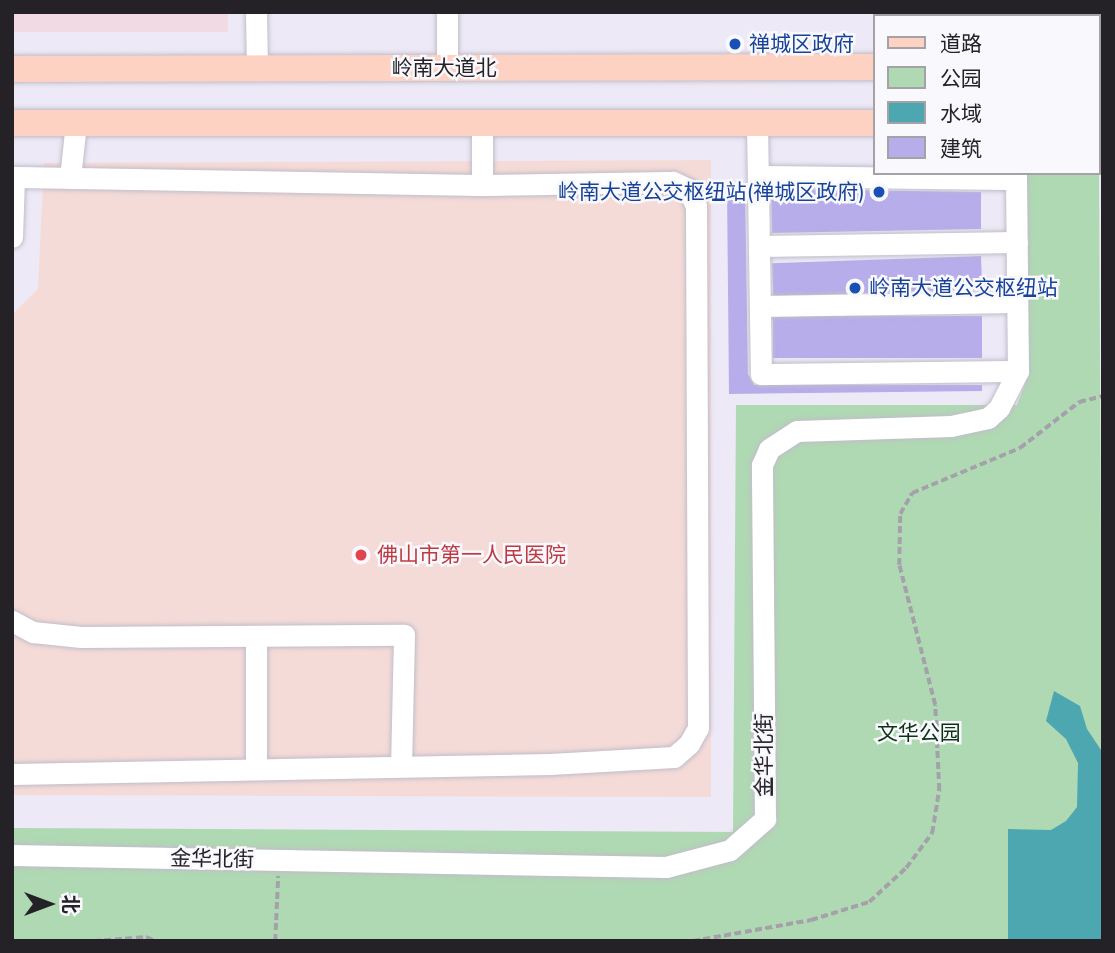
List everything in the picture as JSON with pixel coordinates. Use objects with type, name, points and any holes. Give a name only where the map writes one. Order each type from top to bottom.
[{"type":"main road","name":"岭南大道北","points":[[12,69],[874,66]]},
{"type":"main road","points":[[12,123],[874,123]]},
{"type":"street","points":[[256,12],[257,68]]},
{"type":"street","points":[[447,12],[447,68]]},
{"type":"street","points":[[70,178],[76,122]]},
{"type":"street","points":[[482,123],[482,185]]},
{"type":"street","points":[[757,123],[761,373],[1018,370]]},
{"type":"street","points":[[758,176],[1016,176]]},
{"type":"street","name":"金华北街","points":[[12,855],[666,867],[730,850],[765,819],[762,465],[769,449],[796,431],[818,428],[970,424],[999,408],[1018,370],[1016,176]]},
{"type":"street","points":[[12,237],[14,177],[482,185],[673,182],[688,189],[696,206],[698,728],[674,757],[256,767],[110,776],[12,774]]},
{"type":"street","points":[[759,246],[1017,242]]},
{"type":"street","points":[[760,306],[1017,302]]},
{"type":"street","points":[[12,621],[33,632],[81,637],[404,635],[401,764]]},
{"type":"street","points":[[256,636],[256,767]]},
{"type":"path","points":[[693,941],[811,920],[869,902],[906,868],[932,833],[939,790],[934,705],[900,565],[900,514],[912,493],[1020,448],[1079,402],[1103,396]]},
{"type":"path","points":[[275,941],[278,860]]},
{"type":"path","points":[[94,941],[147,937],[154,941]]},
{"type":"shaded area","points":[[12,12],[228,12],[228,32],[12,32]]},
{"type":"shaded area","name":"佛山市第一人民医院","points":[[711,160],[711,797],[12,795],[12,315],[38,289],[44,163]]},
{"type":"green space","name":"文华公园","points":[[1026,175],[1099,175],[1103,941],[12,941],[12,828],[733,832],[736,405],[1017,405],[1026,381]]},
{"type":"water","points":[[1054,691],[1080,706],[1087,729],[1103,753],[1103,941],[1008,941],[1008,829],[1051,830],[1066,821],[1077,807],[1078,763],[1066,739],[1046,721]]},
{"type":"building","points":[[727,184],[745,184],[748,374],[754,385],[982,385],[982,391],[729,394]]},
{"type":"building","points":[[771,189],[981,192],[981,229],[772,233]]},
{"type":"building","points":[[981,256],[982,289],[773,296],[772,263]]},
{"type":"building","points":[[773,316],[982,316],[982,358],[773,358]]},
{"type":"place","name":"禅城区政府","points":[[735,44]]},
{"type":"place","name":"岭南大道公交枢纽站(禅城区政府)","points":[[879,192]]},
{"type":"place","name":"岭南大道公交枢纽站","points":[[855,288]]},
{"type":"place","name":"佛山市第一人民医院","points":[[361,555]]}]
